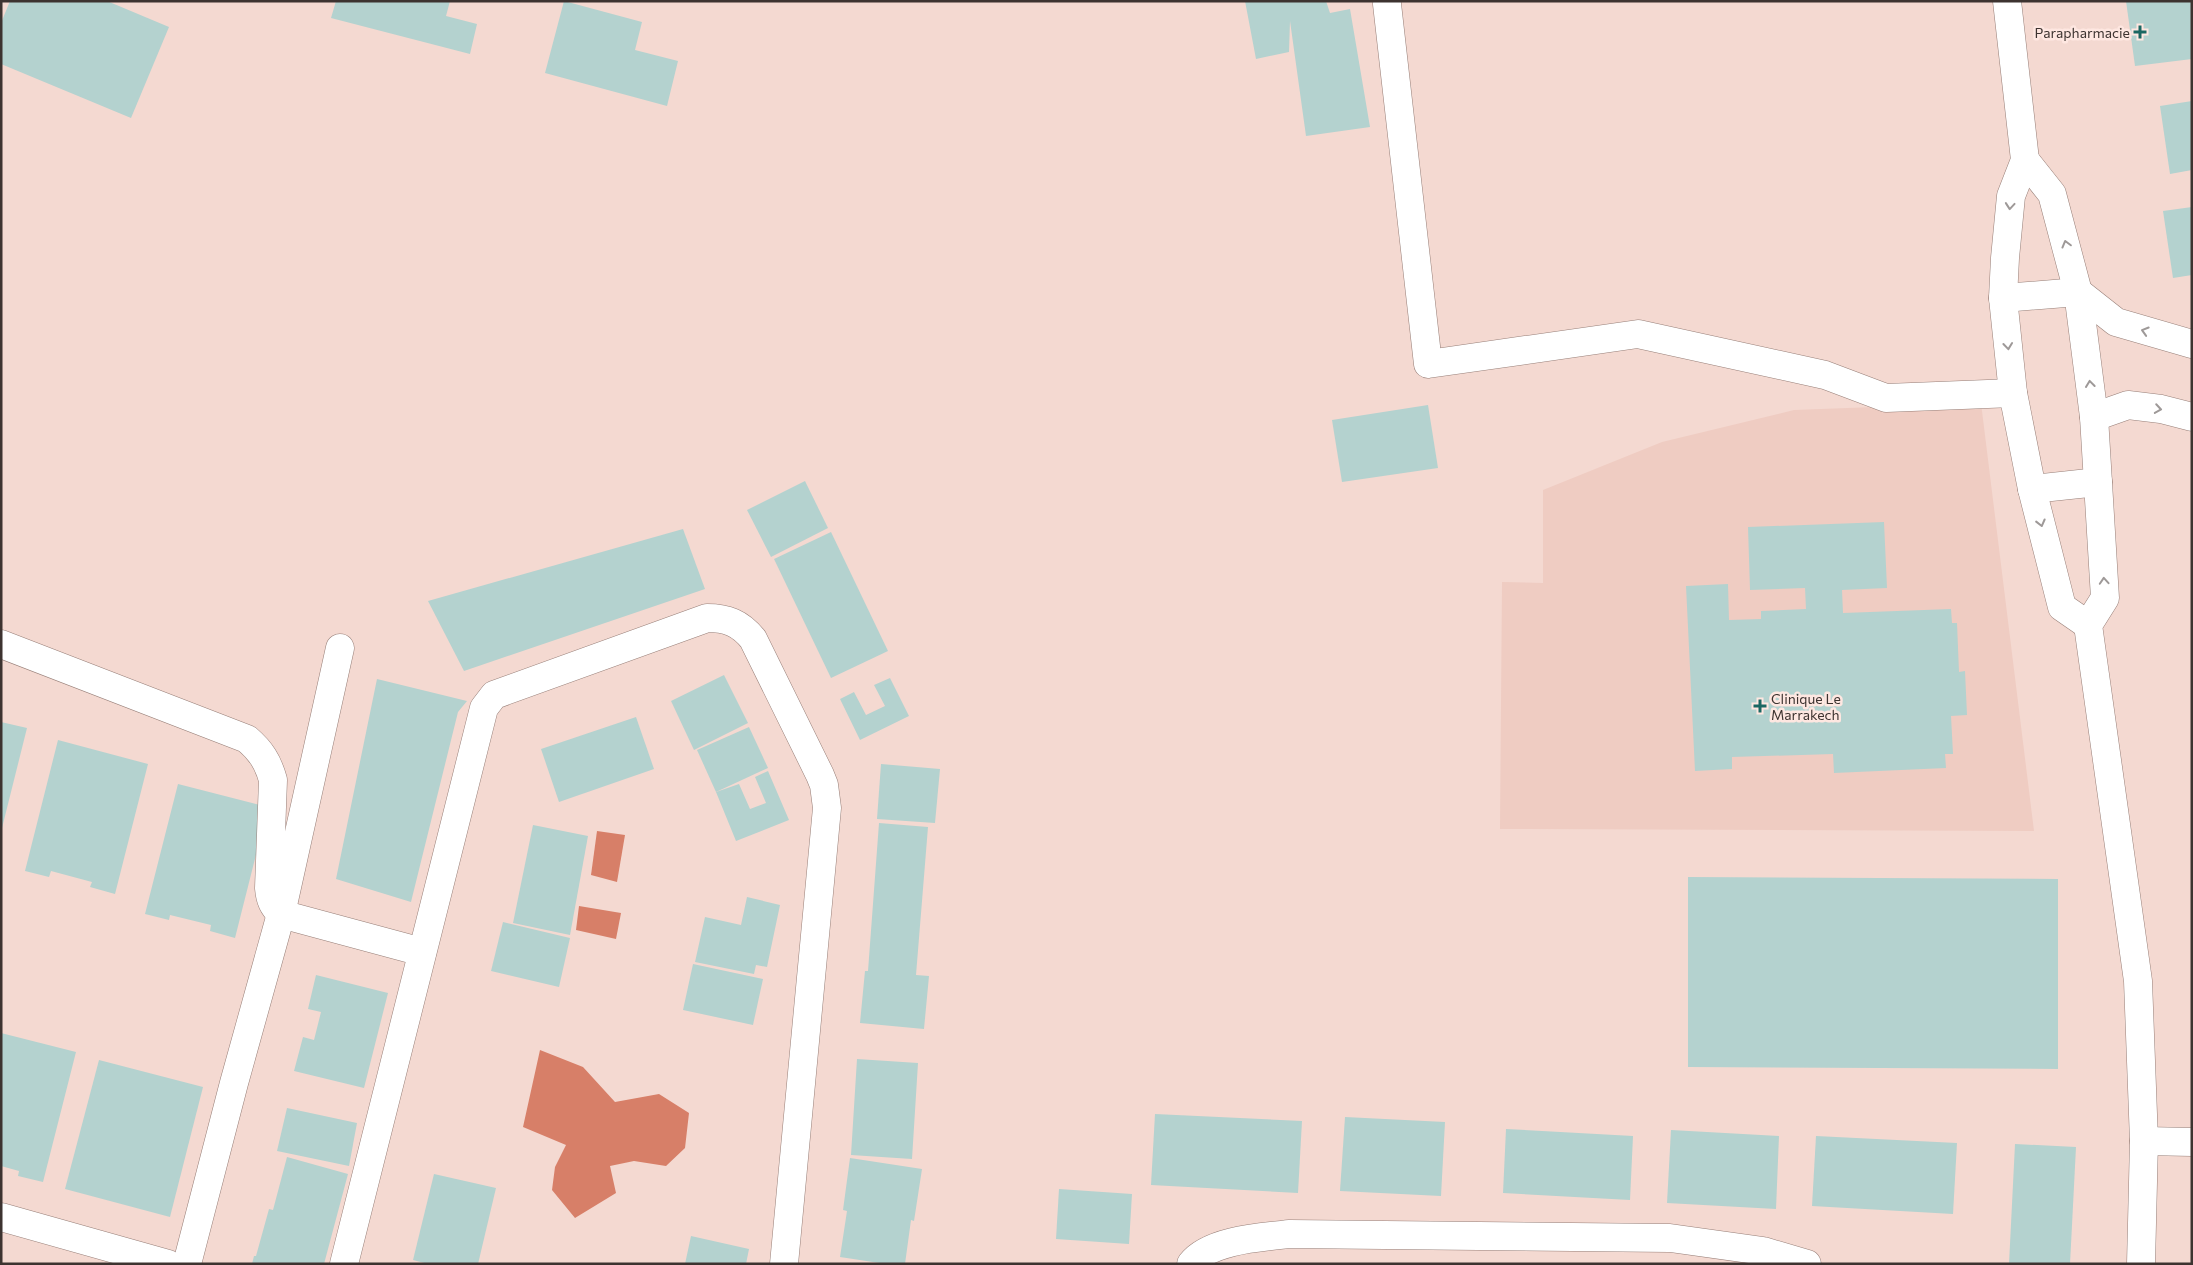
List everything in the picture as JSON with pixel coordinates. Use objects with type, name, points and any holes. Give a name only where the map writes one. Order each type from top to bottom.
[{"type":"street","points":[[2007,1],[2025,160],[2010,196],[2004,258],[2004,298],[2013,393],[2032,489],[2062,607],[2088,625]]},
{"type":"street","points":[[1387,4],[1428,364],[1638,334],[1825,375],[1886,398],[2013,393]]},
{"type":"street","points":[[2025,160],[2052,194],[2078,292],[2094,417],[2105,598],[2088,625],[2138,981],[2144,1141],[2141,1264]]},
{"type":"street","points":[[2004,298],[2078,292],[2116,322],[2192,344]]},
{"type":"street","points":[[2094,417],[2128,405],[2161,409],[2192,417]]},
{"type":"street","points":[[2032,489],[2098,482]]},
{"type":"street","points":[[344,1264],[484,708],[494,695],[707,618],[721,618],[734,622],[744,629],[752,639],[824,785],[826,803],[784,1264]]},
{"type":"street","points":[[1,644],[231,731],[247,739],[260,750],[269,764],[274,780],[269,888],[270,898],[281,914],[422,952]]},
{"type":"street","points":[[187,1264],[231,1091],[281,914],[340,648]]},
{"type":"street","points":[[2144,1141],[2192,1142]]},
{"type":"street","points":[[1,1217],[168,1264]]},
{"type":"street","points":[[1191,1264],[1207,1251],[1218,1246],[1290,1234],[1670,1238],[1764,1251],[1807,1264]]},
{"type":"shaded area","name":"Clinique Le Marrakech","points":[[1981,403],[2034,831],[1500,829],[1502,582],[1543,583],[1543,490],[1662,442],[1794,410]]},
{"type":"shaded area","points":[[597,831],[625,835],[617,882],[591,875]]},
{"type":"shaded area","points":[[579,906],[621,913],[616,939],[576,930]]},
{"type":"shaded area","points":[[540,1050],[583,1067],[615,1102],[659,1094],[689,1113],[685,1148],[666,1166],[634,1161],[610,1166],[616,1193],[575,1218],[552,1190],[555,1167],[566,1145],[523,1127]]},
{"type":"building","points":[[10,1],[107,1],[169,27],[131,118],[1,64],[1,23]]},
{"type":"building","points":[[336,1],[450,1],[446,16],[477,24],[470,54],[331,18]]},
{"type":"building","points":[[564,1],[642,22],[635,50],[678,61],[667,106],[545,73]]},
{"type":"building","points":[[1245,1],[1326,1],[1330,13],[1350,9],[1370,127],[1306,136],[1290,21],[1289,52],[1256,59]]},
{"type":"building","points":[[2126,1],[2192,1],[2192,59],[2135,66]]},
{"type":"building","points":[[2192,101],[2192,170],[2170,174],[2160,106]]},
{"type":"building","points":[[2192,207],[2192,275],[2173,278],[2163,211]]},
{"type":"building","points":[[1428,405],[1438,468],[1342,482],[1332,420]]},
{"type":"building","points":[[805,481],[828,528],[771,557],[747,510]]},
{"type":"building","points":[[1884,522],[1887,588],[1842,590],[1843,613],[1951,609],[1952,623],[1957,623],[1959,672],[1965,671],[1967,715],[1951,716],[1953,754],[1945,754],[1946,768],[1834,773],[1833,754],[1732,757],[1732,769],[1695,771],[1686,586],[1728,584],[1729,620],[1761,619],[1761,611],[1806,609],[1805,588],[1750,590],[1748,527]]},
{"type":"building","points":[[683,529],[705,589],[464,671],[428,601]]},
{"type":"building","points":[[831,532],[888,651],[831,678],[774,559]]},
{"type":"building","points":[[724,675],[748,723],[694,750],[671,701]]},
{"type":"building","points":[[890,678],[909,716],[860,740],[840,699],[854,692],[866,715],[885,706],[874,685]]},
{"type":"building","points":[[377,679],[467,701],[458,712],[411,902],[336,879]]},
{"type":"building","points":[[636,717],[654,769],[559,802],[541,749]]},
{"type":"building","points":[[1,722],[27,728],[2,828],[1,828]]},
{"type":"building","points":[[749,727],[768,768],[716,792],[697,750]]},
{"type":"building","points":[[58,740],[148,764],[115,894],[90,887],[92,882],[51,871],[49,877],[25,871]]},
{"type":"building","points":[[881,764],[940,769],[935,823],[877,819]]},
{"type":"building","points":[[768,771],[789,820],[736,841],[716,792],[739,784],[750,809],[766,803],[755,777]]},
{"type":"building","points":[[178,784],[268,807],[235,938],[210,931],[211,925],[170,915],[169,920],[145,914]]},
{"type":"building","points":[[879,823],[928,827],[916,975],[929,976],[924,1029],[860,1023],[865,971],[868,971]]},
{"type":"building","points":[[533,825],[588,836],[570,935],[513,923]]},
{"type":"building","points":[[1688,877],[2058,879],[2058,1069],[1688,1067]]},
{"type":"building","points":[[747,897],[780,905],[767,967],[756,965],[754,974],[695,962],[705,917],[741,925]]},
{"type":"building","points":[[503,922],[570,938],[559,987],[491,971]]},
{"type":"building","points":[[693,964],[763,979],[753,1025],[683,1010]]},
{"type":"building","points":[[316,975],[388,993],[364,1088],[294,1071],[303,1037],[314,1040],[321,1012],[308,1009]]},
{"type":"building","points":[[1,1033],[76,1052],[43,1182],[18,1176],[19,1171],[1,1166]]},
{"type":"building","points":[[857,1059],[918,1063],[912,1159],[851,1155]]},
{"type":"building","points":[[99,1060],[203,1087],[170,1217],[65,1189]]},
{"type":"building","points":[[287,1108],[357,1123],[349,1166],[277,1151]]},
{"type":"building","points":[[1155,1114],[1302,1121],[1298,1193],[1151,1185]]},
{"type":"building","points":[[1345,1117],[1445,1122],[1441,1196],[1340,1191]]},
{"type":"building","points":[[1506,1129],[1633,1136],[1630,1200],[1503,1193]]},
{"type":"building","points":[[1671,1130],[1779,1136],[1776,1209],[1667,1203]]},
{"type":"building","points":[[1816,1136],[1957,1143],[1953,1214],[1812,1206]]},
{"type":"building","points":[[2015,1144],[2076,1147],[2070,1264],[2009,1264]]},
{"type":"building","points":[[287,1157],[348,1174],[324,1264],[252,1264],[269,1209],[273,1210]]},
{"type":"building","points":[[850,1158],[922,1169],[914,1221],[911,1220],[905,1264],[886,1264],[840,1257],[847,1211],[843,1210]]},
{"type":"building","points":[[434,1174],[496,1188],[478,1264],[428,1264],[413,1260]]},
{"type":"building","points":[[1059,1189],[1132,1194],[1129,1244],[1056,1239]]},
{"type":"building","points":[[691,1236],[749,1249],[746,1264],[685,1264]]},
{"type":"place","name":"Parapharmacie","points":[[2140,32]]},
{"type":"place","name":"Clinique Le Marrakech","points":[[1760,706]]}]
